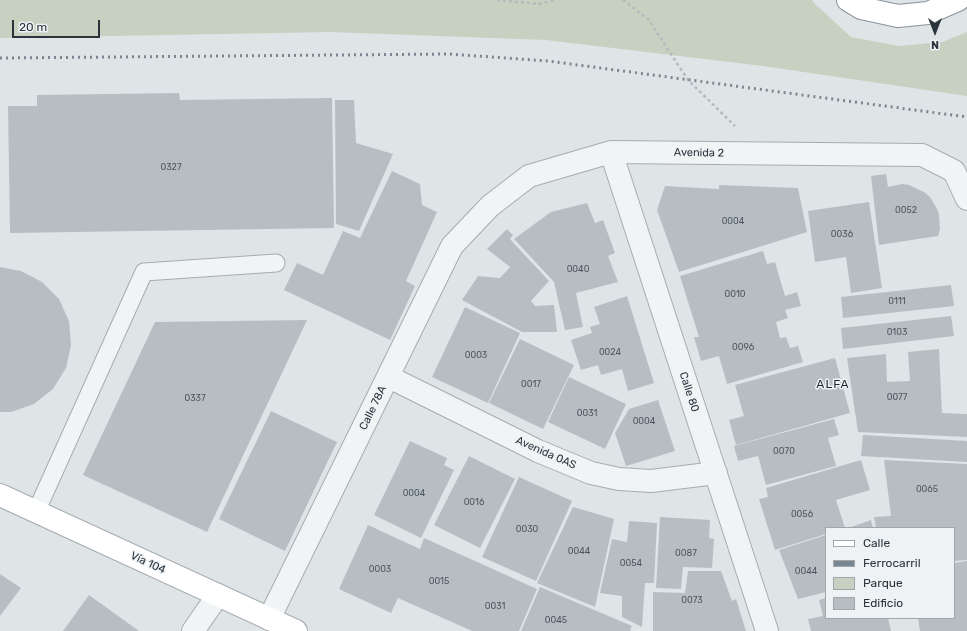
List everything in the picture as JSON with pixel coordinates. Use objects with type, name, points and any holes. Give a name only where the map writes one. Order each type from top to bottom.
[{"type":"main road","points":[[848,0],[861,8],[898,16],[928,13],[958,0]]},
{"type":"main road","name":"Vía 104","points":[[0,495],[296,631]]},
{"type":"street","name":"Avenida 2","points":[[490,206],[529,176],[611,152],[922,154],[954,171],[967,199]]},
{"type":"street","name":"Calle 80","points":[[611,152],[767,631]]},
{"type":"street","name":"Calle 78A","points":[[269,619],[452,246],[490,206]]},
{"type":"street","name":"Avenida 0AS","points":[[389,377],[538,451],[591,473],[619,480],[652,481],[716,473]]},
{"type":"street","points":[[193,631],[218,595]]},
{"type":"lane","points":[[36,512],[144,272],[276,263]]},
{"type":"path","points":[[497,0],[539,4],[555,0]]},
{"type":"path","points":[[623,0],[648,19],[688,80],[763,154]]},
{"type":"green space","points":[[0,0],[812,0],[851,37],[899,46],[942,42],[967,32],[967,96],[763,66],[546,40],[331,32],[0,38]]},
{"type":"building","points":[[179,93],[180,100],[332,98],[334,228],[10,233],[8,106],[37,106],[37,95]]},
{"type":"building","points":[[335,100],[354,100],[356,143],[393,154],[359,231],[336,224]]},
{"type":"building","points":[[392,171],[420,184],[422,205],[437,212],[406,281],[415,286],[390,340],[284,290],[297,263],[323,275],[343,231],[360,238]]},
{"type":"building","points":[[886,174],[888,187],[902,184],[909,185],[924,192],[930,197],[939,214],[940,229],[938,236],[879,245],[871,176]]},
{"type":"building","points":[[719,185],[798,188],[807,232],[679,272],[657,210],[665,186],[719,189]]},
{"type":"building","points":[[869,202],[882,288],[851,293],[846,257],[815,262],[808,211]]},
{"type":"building","points":[[587,203],[595,223],[603,220],[615,253],[608,256],[618,282],[576,293],[583,327],[565,330],[554,282],[514,239],[551,212]]},
{"type":"building","points":[[507,229],[513,235],[510,239],[549,281],[531,301],[535,306],[554,305],[557,332],[522,332],[462,300],[478,276],[500,278],[510,267],[487,249]]},
{"type":"building","points":[[763,251],[767,264],[775,262],[785,296],[797,292],[801,306],[785,310],[788,318],[776,322],[780,338],[786,337],[790,348],[798,346],[803,362],[727,384],[719,356],[701,361],[694,337],[699,337],[680,276]]},
{"type":"building","points":[[0,267],[21,271],[42,282],[59,299],[69,321],[71,345],[66,368],[53,389],[34,404],[11,412],[0,412]]},
{"type":"building","points":[[951,285],[954,306],[843,318],[841,297]]},
{"type":"building","points":[[627,296],[654,383],[628,391],[622,369],[601,375],[598,365],[581,370],[571,340],[592,333],[590,327],[600,324],[594,307]]},
{"type":"building","points":[[465,307],[520,333],[488,403],[432,377]]},
{"type":"building","points":[[951,316],[954,336],[843,349],[841,328]]},
{"type":"building","points":[[307,320],[207,532],[83,475],[155,322]]},
{"type":"building","points":[[520,339],[574,365],[543,429],[489,403]]},
{"type":"building","points":[[939,349],[942,413],[967,414],[967,437],[858,432],[847,358],[886,354],[887,382],[910,381],[908,352]]},
{"type":"building","points":[[835,358],[850,413],[736,445],[729,420],[744,416],[735,385]]},
{"type":"building","points":[[569,377],[626,404],[605,449],[548,422]]},
{"type":"building","points":[[658,400],[675,451],[626,466],[615,433],[629,409]]},
{"type":"building","points":[[271,411],[337,442],[285,551],[219,519]]},
{"type":"building","points":[[834,419],[839,435],[828,438],[836,466],[766,485],[758,456],[738,461],[734,446]]},
{"type":"building","points":[[863,435],[967,441],[967,462],[861,456]]},
{"type":"building","points":[[410,441],[447,458],[444,465],[454,470],[421,538],[374,515]]},
{"type":"building","points":[[469,456],[515,479],[480,548],[434,525]]},
{"type":"building","points":[[861,460],[870,490],[836,500],[845,527],[825,527],[825,534],[775,550],[759,499],[768,497],[766,488]]},
{"type":"building","points":[[884,460],[967,464],[967,560],[955,561],[955,527],[876,527],[874,517],[891,516]]},
{"type":"building","points":[[519,477],[572,501],[536,581],[482,557]]},
{"type":"building","points":[[573,507],[614,519],[595,607],[537,583]]},
{"type":"building","points":[[660,517],[710,520],[709,538],[714,539],[712,568],[683,567],[681,589],[656,588]]},
{"type":"building","points":[[871,520],[873,527],[851,527]]},
{"type":"building","points":[[629,521],[657,523],[654,583],[645,583],[642,627],[622,617],[622,596],[600,593],[612,539],[627,542]]},
{"type":"building","points":[[368,525],[420,549],[424,538],[537,589],[519,631],[472,631],[398,598],[391,613],[339,589]]},
{"type":"building","points":[[825,535],[825,592],[798,599],[779,550]]},
{"type":"building","points":[[967,561],[967,631],[920,631],[918,619],[955,619],[955,563]]},
{"type":"building","points":[[688,571],[721,571],[732,601],[736,599],[746,631],[653,631],[653,592],[685,593]]},
{"type":"building","points":[[0,574],[21,588],[0,616]]},
{"type":"building","points":[[540,587],[632,626],[630,631],[521,631]]},
{"type":"building","points":[[89,595],[139,631],[63,631]]},
{"type":"building","points":[[825,598],[825,619],[888,619],[891,631],[811,631],[808,619],[823,616],[819,600]]},
{"type":"railway","points":[[0,58],[449,54],[548,61],[967,117]]},
{"type":"district","name":"ALFA","points":[[833,385]]}]
